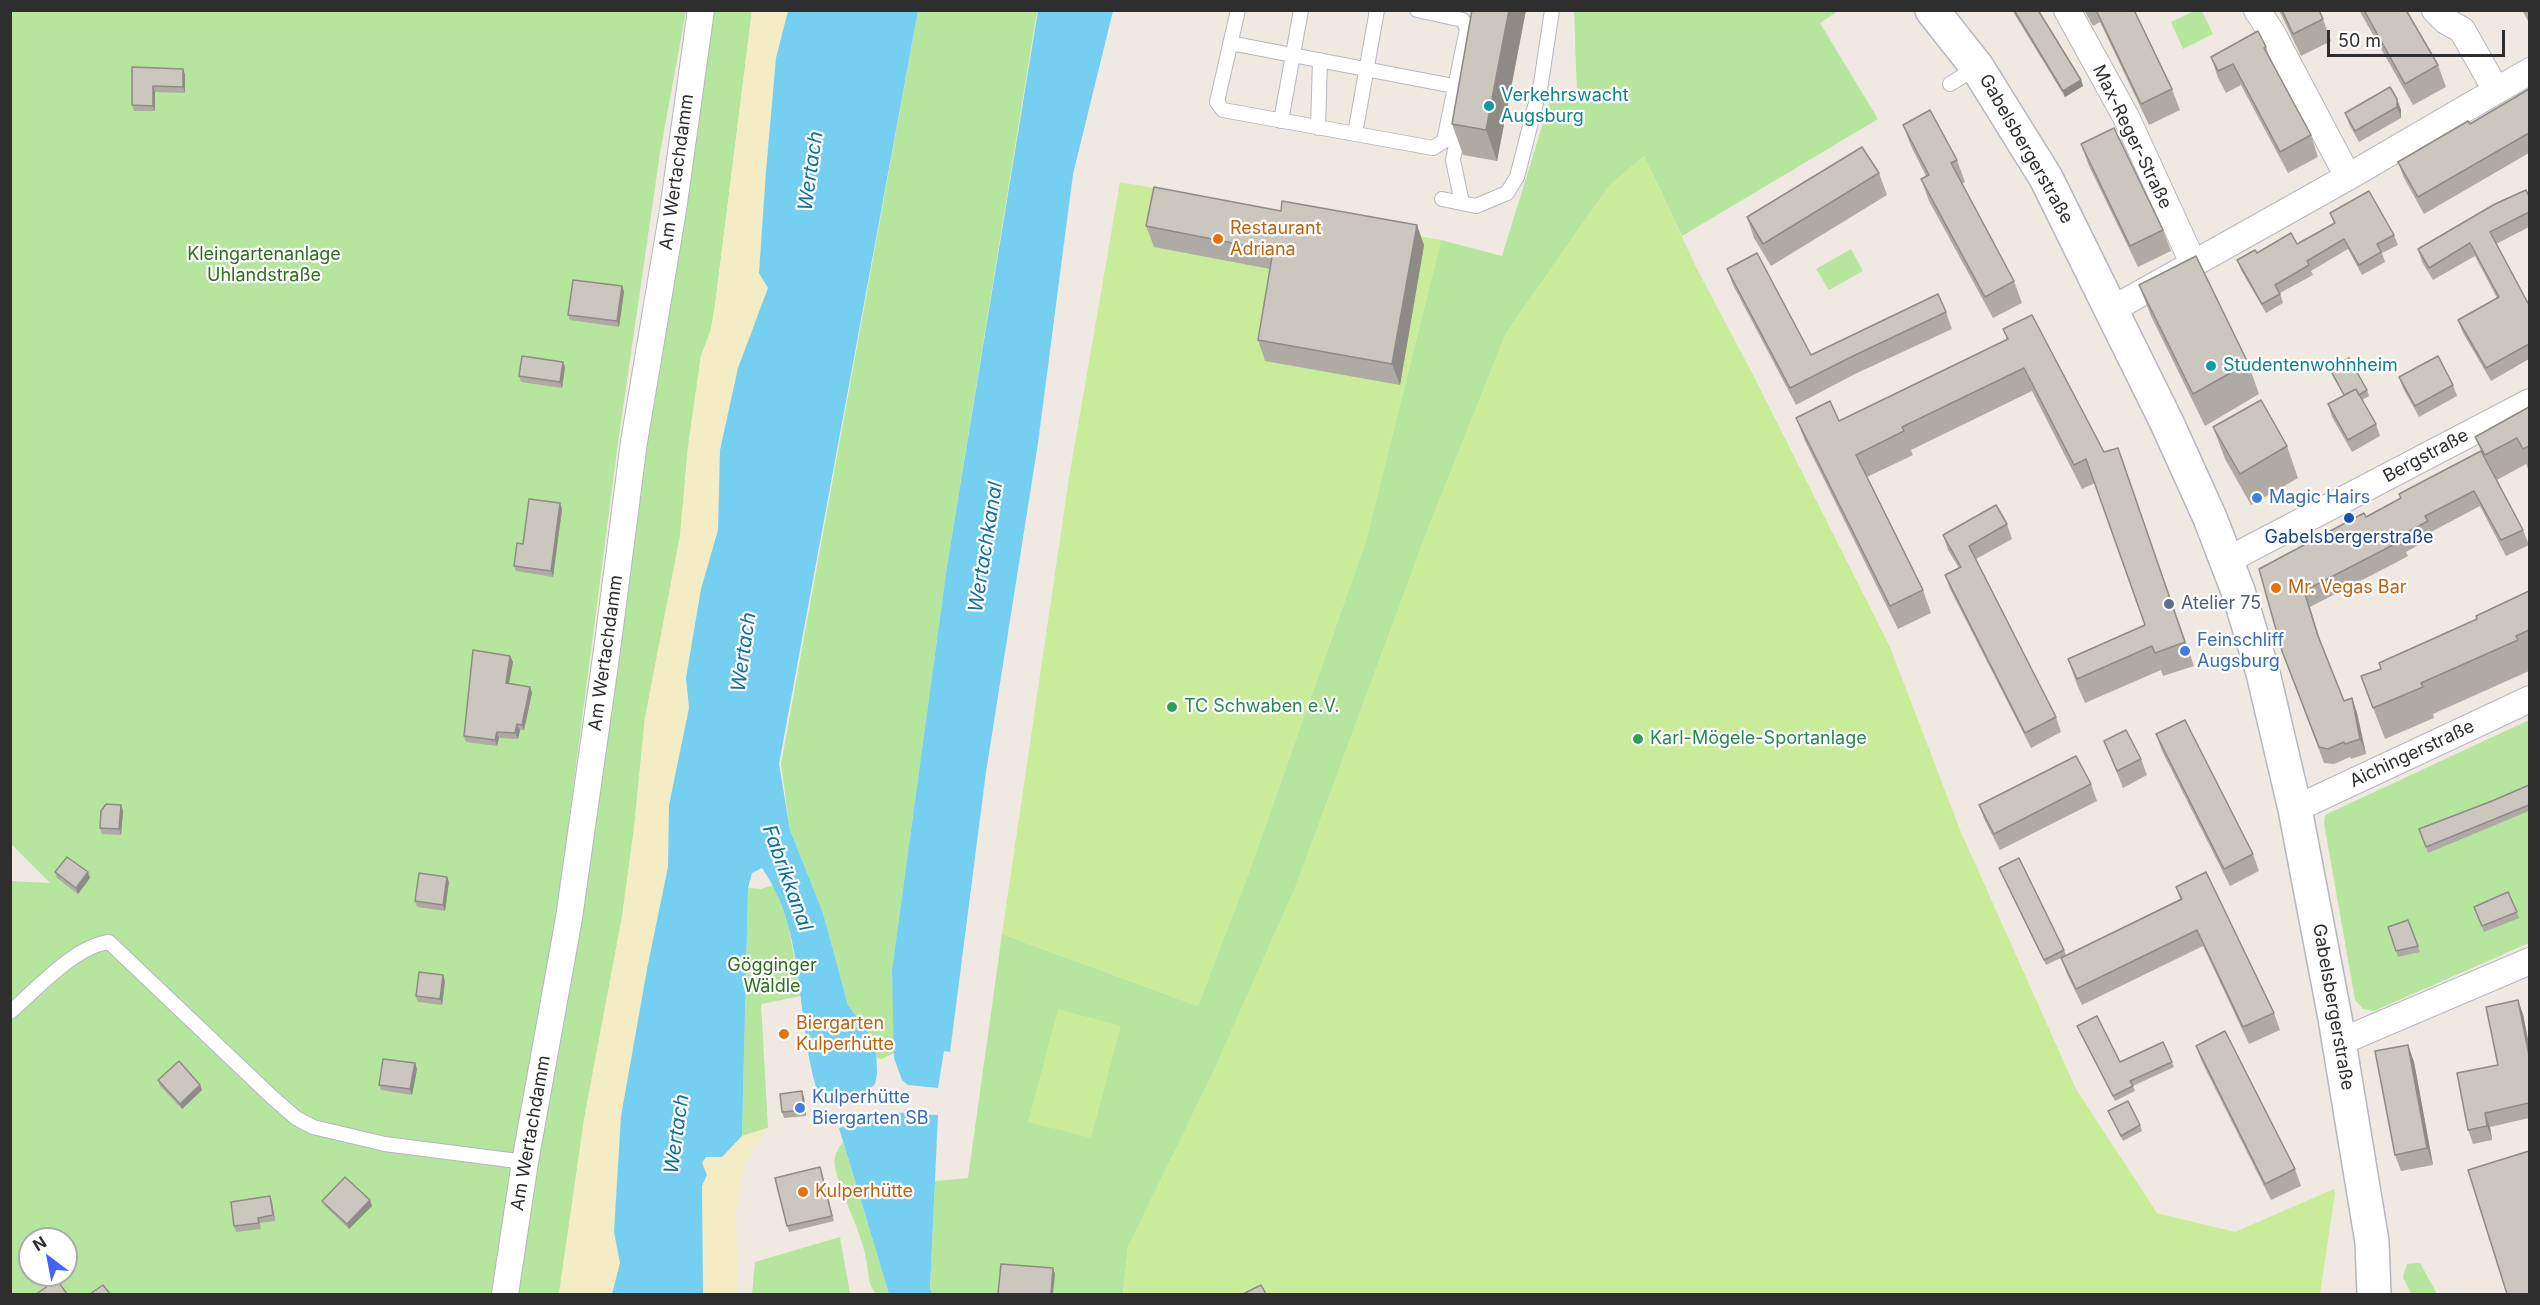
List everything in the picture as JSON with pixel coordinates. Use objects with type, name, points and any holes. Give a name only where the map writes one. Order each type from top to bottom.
[{"type":"street","name":"Am Wertachdamm","points":[[505,1294],[525,1162],[568,918],[607,650],[634,442],[673,210],[701,10]]},
{"type":"street","name":"Gabelsbergerstraße","points":[[1932,10],[1977,67],[2046,178],[2167,423],[2226,561],[2263,673],[2295,809],[2340,1042],[2374,1262],[2374,1294]]},
{"type":"street","name":"Max-Reger-Straße","points":[[2067,10],[2126,117],[2194,265]]},
{"type":"street","points":[[2257,10],[2273,35],[2348,177]]},
{"type":"street","points":[[2435,10],[2445,21],[2462,30],[2496,90]]},
{"type":"street","points":[[2111,310],[2348,177],[2529,71]]},
{"type":"street","name":"Bergstraße","points":[[2226,561],[2529,402]]},
{"type":"street","name":"Aichingerstraße","points":[[2295,809],[2529,699]]},
{"type":"street","points":[[2340,1042],[2529,962]]},
{"type":"street","name":"Gabelsbergerstraße","points":[[2374,1262],[2386,1294]]},
{"type":"lane","points":[[1238,10],[1217,102],[1223,110],[1432,148],[1444,141],[1479,21]]},
{"type":"lane","points":[[1281,121],[1301,10]]},
{"type":"lane","points":[[1355,134],[1377,10]]},
{"type":"lane","points":[[1417,10],[1463,20],[1467,29],[1453,160],[1462,203]]},
{"type":"lane","points":[[1442,200],[1476,206],[1507,193],[1517,177],[1541,83],[1552,10]]},
{"type":"lane","points":[[1230,44],[1461,87]]},
{"type":"lane","points":[[1318,128],[1320,60]]},
{"type":"lane","points":[[1950,84],[1977,67]]},
{"type":"lane","points":[[10,1012],[67,962],[96,944],[109,942],[272,1097],[296,1118],[313,1127],[385,1144],[525,1162]]},
{"type":"green space","name":"Kleingartenanlage Uhlandstraße","points":[[11,11],[686,11],[660,153],[618,443],[558,904],[494,1294],[11,1294],[10,881],[50,883],[10,843]]},
{"type":"green space","points":[[709,11],[752,11],[715,305],[711,329],[701,356],[688,447],[680,536],[645,718],[634,829],[622,917],[584,1120],[559,1294],[511,1294]]},
{"type":"green space","points":[[918,11],[1037,11],[947,566],[892,970],[896,1052],[882,1059],[877,1058],[876,1043],[848,1005],[823,913],[790,830],[781,764]]},
{"type":"green space","points":[[1574,11],[1838,11],[1820,23],[1878,119],[1682,236],[1644,156],[1609,186],[1506,333],[1426,534],[1296,886],[1211,1077],[1128,1247],[1123,1294],[932,1294],[930,1288],[935,1181],[968,1178],[1002,934],[1198,1006],[1249,872],[1366,541],[1441,240],[1502,256],[1552,94],[1577,94]]},
{"type":"green space","points":[[2194,11],[2202,11],[2213,34],[2183,49],[2171,22]]},
{"type":"green space","name":"Karl-Mögele-Sportanlage","points":[[1644,156],[1696,267],[1890,647],[1960,830],[2076,1089],[2157,1213],[2235,1232],[2334,1189],[2320,1294],[1123,1294],[1128,1247],[1211,1077],[1296,886],[1426,534],[1506,333],[1609,186]]},
{"type":"green space","name":"TC Schwaben e.V.","points":[[1120,182],[1441,240],[1366,541],[1249,872],[1198,1006],[1002,934],[1069,478]]},
{"type":"green space","points":[[1851,249],[1863,271],[1829,290],[1816,269]]},
{"type":"green space","points":[[2529,720],[2529,943],[2374,1011],[2363,1009],[2355,1000],[2324,823],[2325,815]]},
{"type":"green space","name":"Gögginger Wäldle","points":[[774,885],[788,924],[801,996],[761,1004],[768,1128],[742,1136],[748,888],[761,889]]},
{"type":"green space","points":[[1058,1009],[1121,1026],[1091,1138],[1028,1122]]},
{"type":"green space","points":[[843,1142],[889,1294],[876,1294],[872,1287],[861,1239],[838,1179],[835,1160],[837,1151]]},
{"type":"green space","points":[[840,1237],[850,1294],[752,1294],[755,1262]]},
{"type":"green space","points":[[2420,1263],[2437,1294],[2411,1294],[2403,1277],[2407,1264]]},
{"type":"sand","points":[[752,11],[788,11],[776,58],[766,171],[768,288],[738,368],[720,450],[718,530],[701,589],[686,678],[689,708],[669,805],[668,867],[648,964],[614,1232],[620,1263],[612,1294],[559,1294],[584,1120],[622,917],[634,829],[645,718],[680,537],[688,447],[701,356],[711,329],[715,305]]},
{"type":"sand","points":[[768,1128],[744,1166],[736,1212],[738,1294],[703,1294],[702,1186],[707,1175],[702,1163],[706,1157],[728,1151],[742,1136]]},
{"type":"water","points":[[788,11],[918,11],[779,764],[790,830],[823,913],[848,1005],[876,1043],[877,1074],[875,1084],[869,1090],[822,1104],[807,1045],[788,923],[777,895],[762,868],[752,873],[748,888],[742,1136],[722,1157],[706,1157],[702,1163],[707,1175],[702,1186],[703,1294],[612,1294],[620,1263],[614,1232],[621,1116],[668,867],[669,805],[689,708],[686,678],[701,589],[718,530],[720,450],[738,368],[768,288],[759,273],[766,171],[776,58]]},
{"type":"water","name":"Wertachkanal","points":[[1038,11],[1113,11],[1073,174],[1038,443],[986,772],[950,1052],[944,1051],[938,1088],[908,1085],[902,1080],[894,1058],[892,970],[947,566]]},
{"type":"water","points":[[894,1112],[914,1114],[916,1118],[918,1114],[938,1115],[930,1288],[932,1294],[889,1294],[839,1128],[863,1121],[866,1124],[867,1121],[890,1113],[893,1117]]},
{"type":"building","points":[[1472,10],[1509,10],[1486,130],[1452,124]]},
{"type":"building","points":[[2014,10],[2038,10],[2081,80],[2063,91]]},
{"type":"building","points":[[2096,10],[2134,10],[2172,89],[2141,104]]},
{"type":"building","points":[[2282,10],[2319,10],[2323,19],[2293,34]]},
{"type":"building","points":[[2364,10],[2406,10],[2438,65],[2405,84]]},
{"type":"building","points":[[2258,31],[2266,47],[2264,48],[2311,135],[2280,152],[2233,64],[2218,71],[2211,57]]},
{"type":"building","points":[[132,67],[183,69],[183,87],[153,86],[153,106],[132,105]]},
{"type":"building","points":[[2390,87],[2397,99],[2397,107],[2355,131],[2345,113]]},
{"type":"building","points":[[2529,89],[2529,133],[2418,197],[2398,162],[2468,121],[2470,124]]},
{"type":"building","points":[[1930,110],[1957,160],[1951,163],[2014,281],[1985,297],[1921,179],[1929,175],[1903,125]]},
{"type":"building","points":[[2114,128],[2163,230],[2130,246],[2081,144]]},
{"type":"building","points":[[1862,147],[1879,173],[1763,244],[1747,217]]},
{"type":"building","points":[[1154,187],[1281,211],[1282,201],[1417,225],[1392,364],[1258,340],[1273,251],[1146,226]]},
{"type":"building","points":[[2526,190],[2529,196],[2529,212],[2490,232],[2529,305],[2529,344],[2486,368],[2458,320],[2499,297],[2470,243],[2429,268],[2418,249],[2495,204]]},
{"type":"building","points":[[2369,191],[2394,235],[2377,244],[2381,252],[2359,265],[2344,239],[2307,261],[2309,265],[2275,285],[2280,294],[2262,304],[2237,260],[2255,250],[2257,253],[2291,233],[2297,244],[2335,223],[2330,213]]},
{"type":"building","points":[[1757,253],[1811,355],[1938,294],[1946,312],[1790,388],[1727,269]]},
{"type":"building","name":"Studentenwohnheim","points":[[2196,256],[2248,363],[2193,394],[2139,285]]},
{"type":"building","points":[[573,280],[622,286],[617,321],[568,315]]},
{"type":"building","points":[[2032,315],[2104,452],[2118,448],[2185,642],[2155,653],[2152,646],[2077,679],[2068,659],[2145,625],[2086,459],[2074,465],[2024,368],[1902,427],[1904,431],[1856,455],[1923,590],[1890,606],[1796,418],[1830,401],[1839,421],[2008,339],[2003,329]]},
{"type":"building","points":[[522,356],[563,362],[560,382],[519,376]]},
{"type":"building","points":[[2438,356],[2453,385],[2415,406],[2399,377]]},
{"type":"building","points":[[2349,358],[2367,390],[2359,395],[2356,389],[2344,395],[2330,369]]},
{"type":"building","points":[[2356,389],[2376,424],[2348,440],[2328,404]]},
{"type":"building","points":[[2261,400],[2287,446],[2240,474],[2213,427]]},
{"type":"building","points":[[2529,407],[2529,446],[2523,449],[2517,438],[2485,455],[2475,437]]},
{"type":"building","points":[[2481,451],[2523,530],[2501,540],[2474,491],[2425,516],[2428,521],[2400,536],[2402,540],[2304,591],[2318,636],[2344,701],[2352,698],[2360,739],[2345,744],[2344,742],[2328,749],[2319,747],[2282,651],[2259,569],[2364,513],[2366,517],[2401,498],[2399,494]]},
{"type":"building","points":[[529,499],[560,503],[551,571],[514,566],[517,543],[523,544]]},
{"type":"building","points":[[1996,505],[2007,524],[1969,546],[2056,717],[2025,733],[1945,575],[1961,567],[1943,535]]},
{"type":"building","points":[[2529,591],[2529,630],[2516,636],[2518,640],[2421,683],[2423,687],[2373,708],[2361,676],[2381,669],[2379,663],[2477,619],[2476,616]]},
{"type":"building","points":[[473,650],[510,656],[506,683],[530,687],[522,725],[517,724],[515,733],[497,732],[495,740],[464,736]]},
{"type":"building","points":[[2185,720],[2253,854],[2224,869],[2156,734]]},
{"type":"building","points":[[2126,730],[2141,759],[2117,771],[2104,741]]},
{"type":"building","points":[[2076,756],[2091,784],[1994,834],[1979,805]]},
{"type":"building","points":[[2529,785],[2529,805],[2426,847],[2419,829]]},
{"type":"building","points":[[106,804],[121,805],[119,829],[100,828],[101,811]]},
{"type":"building","points":[[67,857],[88,872],[76,888],[55,872]]},
{"type":"building","points":[[2019,858],[2064,950],[2044,960],[1999,868]]},
{"type":"building","points":[[2206,872],[2274,1013],[2243,1027],[2197,930],[2076,989],[2061,958],[2182,899],[2176,887]]},
{"type":"building","points":[[419,873],[447,877],[443,905],[415,901]]},
{"type":"building","points":[[2508,892],[2517,912],[2482,926],[2474,907]]},
{"type":"building","points":[[2408,920],[2418,946],[2396,951],[2388,927]]},
{"type":"building","points":[[419,972],[443,975],[440,999],[416,996]]},
{"type":"building","points":[[2518,1000],[2529,1055],[2529,1103],[2485,1113],[2487,1126],[2468,1130],[2457,1073],[2498,1065],[2486,1007]]},
{"type":"building","points":[[2097,1016],[2120,1062],[2163,1042],[2172,1062],[2130,1081],[2133,1086],[2113,1096],[2077,1026]]},
{"type":"building","points":[[2225,1031],[2295,1169],[2265,1184],[2196,1046]]},
{"type":"building","points":[[2408,1045],[2427,1148],[2395,1155],[2375,1051]]},
{"type":"building","points":[[383,1059],[415,1063],[410,1089],[379,1085]]},
{"type":"building","points":[[179,1061],[200,1085],[180,1104],[158,1080]]},
{"type":"building","points":[[802,1091],[804,1110],[782,1112],[780,1094]]},
{"type":"building","points":[[2128,1101],[2140,1125],[2121,1136],[2108,1111]]},
{"type":"building","points":[[2529,1151],[2529,1294],[2507,1294],[2468,1170]]},
{"type":"building","points":[[820,1167],[832,1216],[787,1226],[775,1178]]},
{"type":"building","points":[[345,1177],[370,1200],[347,1224],[322,1201]]},
{"type":"building","points":[[270,1196],[273,1215],[258,1218],[259,1223],[234,1226],[231,1202]]},
{"type":"building","points":[[1001,1264],[1053,1268],[1051,1294],[998,1294]]},
{"type":"building","points":[[103,1285],[110,1294],[90,1294]]},
{"type":"building","points":[[1261,1285],[1266,1294],[1243,1294]]},
{"type":"building","points":[[46,1287],[62,1287],[67,1294],[36,1294]]},
{"type":"place","name":"Verkehrswacht Augsburg","points":[[1489,106]]},
{"type":"place","name":"Restaurant Adriana","points":[[1218,239]]},
{"type":"place","name":"Studentenwohnheim","points":[[2211,366]]},
{"type":"place","name":"Magic Hairs","points":[[2257,498]]},
{"type":"place","name":"Gabelsbergerstraße","points":[[2349,518]]},
{"type":"place","name":"Mr. Vegas Bar","points":[[2276,588]]},
{"type":"place","name":"Atelier 75","points":[[2169,604]]},
{"type":"place","name":"Feinschliff Augsburg","points":[[2185,651]]},
{"type":"place","name":"TC Schwaben e.V.","points":[[1172,707]]},
{"type":"place","name":"Karl-Mögele-Sportanlage","points":[[1638,739]]},
{"type":"place","name":"Biergarten Kulperhütte","points":[[784,1034]]},
{"type":"place","name":"Kulperhütte Biergarten SB","points":[[800,1108]]},
{"type":"place","name":"Kulperhütte","points":[[803,1192]]},
{"type":"water label","name":"Wertach","points":[[811,171]]},
{"type":"water label","name":"Wertach","points":[[744,652]]},
{"type":"water label","name":"Fabrikkanal","points":[[787,878]]},
{"type":"water label","name":"Wertach","points":[[677,1134]]}]
